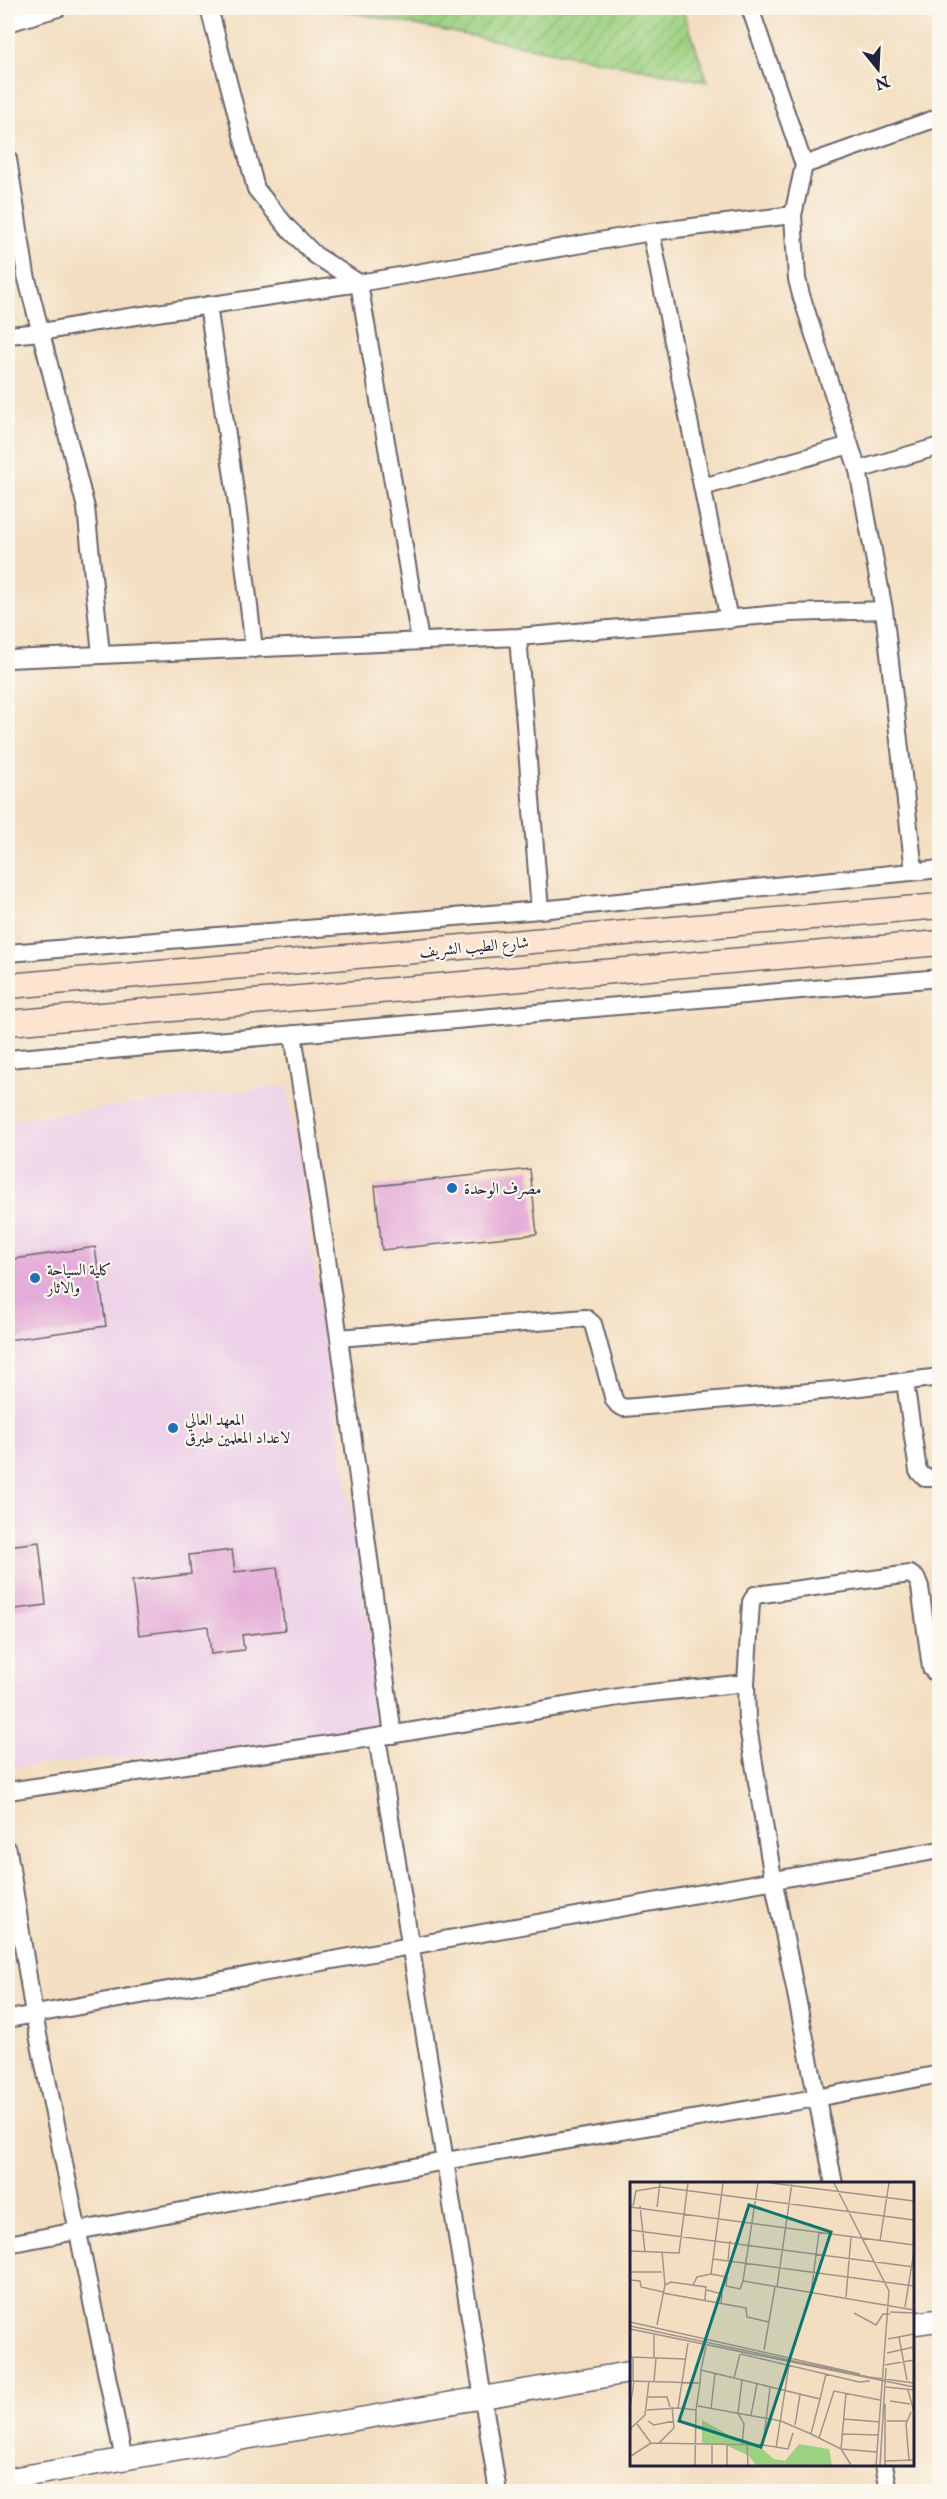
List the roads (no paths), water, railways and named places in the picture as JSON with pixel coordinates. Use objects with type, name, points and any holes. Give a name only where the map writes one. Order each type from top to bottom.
[{"type":"main road","name":"شارع الطيب الشريف","points":[[8,986],[939,906]]},
{"type":"main road","points":[[8,1023],[939,944]]},
{"type":"street","points":[[8,24],[58,8]]},
{"type":"street","points":[[209,8],[256,189],[287,227],[315,255],[359,283],[420,641]]},
{"type":"street","points":[[750,8],[804,165],[793,215],[797,279],[858,470],[884,610],[914,872]]},
{"type":"street","points":[[804,165],[939,117]]},
{"type":"street","points":[[8,159],[26,275],[86,508],[101,654]]},
{"type":"street","points":[[8,335],[42,332],[359,283],[651,232],[793,215]]},
{"type":"street","points":[[651,232],[729,620]]},
{"type":"street","points":[[207,305],[237,504],[254,649]]},
{"type":"street","points":[[703,488],[850,445]]},
{"type":"street","points":[[858,470],[939,446]]},
{"type":"street","points":[[8,659],[518,637],[790,613],[884,610]]},
{"type":"street","points":[[518,637],[540,910]]},
{"type":"street","points":[[8,953],[540,910],[939,869]]},
{"type":"street","points":[[8,1059],[939,978]]},
{"type":"street","points":[[293,1034],[339,1338],[385,1736],[412,1945],[498,2492]]},
{"type":"street","points":[[339,1338],[586,1318],[593,1324],[614,1400],[624,1408],[939,1377]]},
{"type":"street","points":[[905,1382],[918,1472],[925,1478],[939,1478]]},
{"type":"street","points":[[834,2182],[773,1878],[747,1721],[746,1683],[751,1602],[754,1595],[910,1574],[917,1579],[920,1587],[931,1668],[939,1674]]},
{"type":"street","points":[[8,1791],[385,1736],[631,1695],[746,1683]]},
{"type":"street","points":[[8,1850],[34,2015],[124,2460]]},
{"type":"street","points":[[8,2019],[773,1878],[939,1850]]},
{"type":"street","points":[[8,2244],[445,2161],[816,2098],[939,2074]]},
{"type":"street","points":[[914,2324],[939,2319]]},
{"type":"street","points":[[8,2479],[630,2372]]},
{"type":"street","points":[[884,2466],[889,2492]]},
{"type":"place","name":"مصرف الوحدة","points":[[452,1188]]},
{"type":"place","name":"كلية السياحة والاثار","points":[[35,1278]]},
{"type":"place","name":"المعهد العالي لاعداد المعلمين طبرق","points":[[173,1428]]}]
